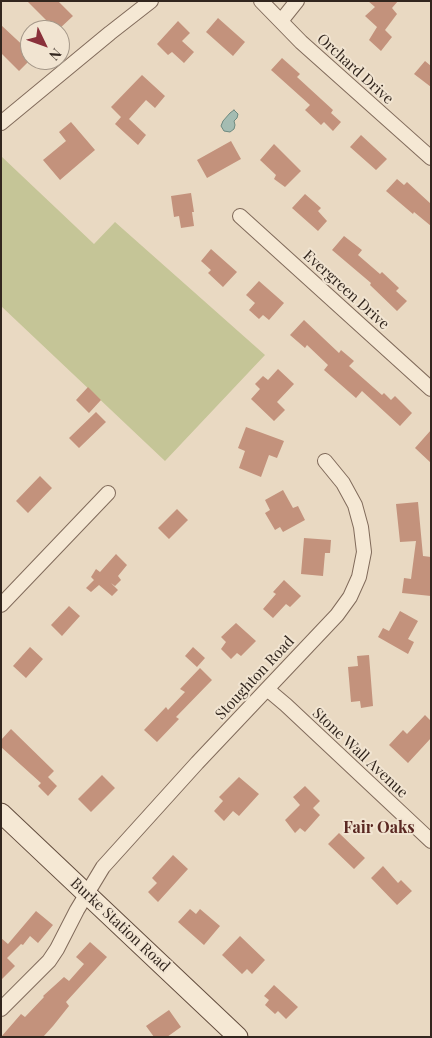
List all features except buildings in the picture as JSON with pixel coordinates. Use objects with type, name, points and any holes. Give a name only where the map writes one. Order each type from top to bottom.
[{"type":"street","points":[[1,123],[151,1]]},
{"type":"street","name":"Orchard Drive","points":[[261,1],[301,42],[431,158]]},
{"type":"street","points":[[281,21],[296,1]]},
{"type":"street","name":"Evergreen Drive","points":[[240,216],[431,389]]},
{"type":"street","name":"Stoughton Road","points":[[1,1009],[57,950],[77,910],[104,867],[197,763],[350,598],[359,577],[364,552],[361,527],[355,504],[343,483],[326,461]]},
{"type":"street","points":[[1,605],[108,494]]},
{"type":"street","name":"Stone Wall Avenue","points":[[267,689],[431,842]]},
{"type":"street","name":"Burke Station Road","points":[[1,813],[238,1037]]},
{"type":"green space","points":[[1,156],[94,244],[115,222],[265,355],[165,461],[1,306]]},
{"type":"shaded area","points":[[234,110],[238,114],[234,121],[234,129],[230,132],[224,131],[221,126],[223,121]]},
{"type":"district","name":"Fair Oaks","points":[[379,828]]}]
